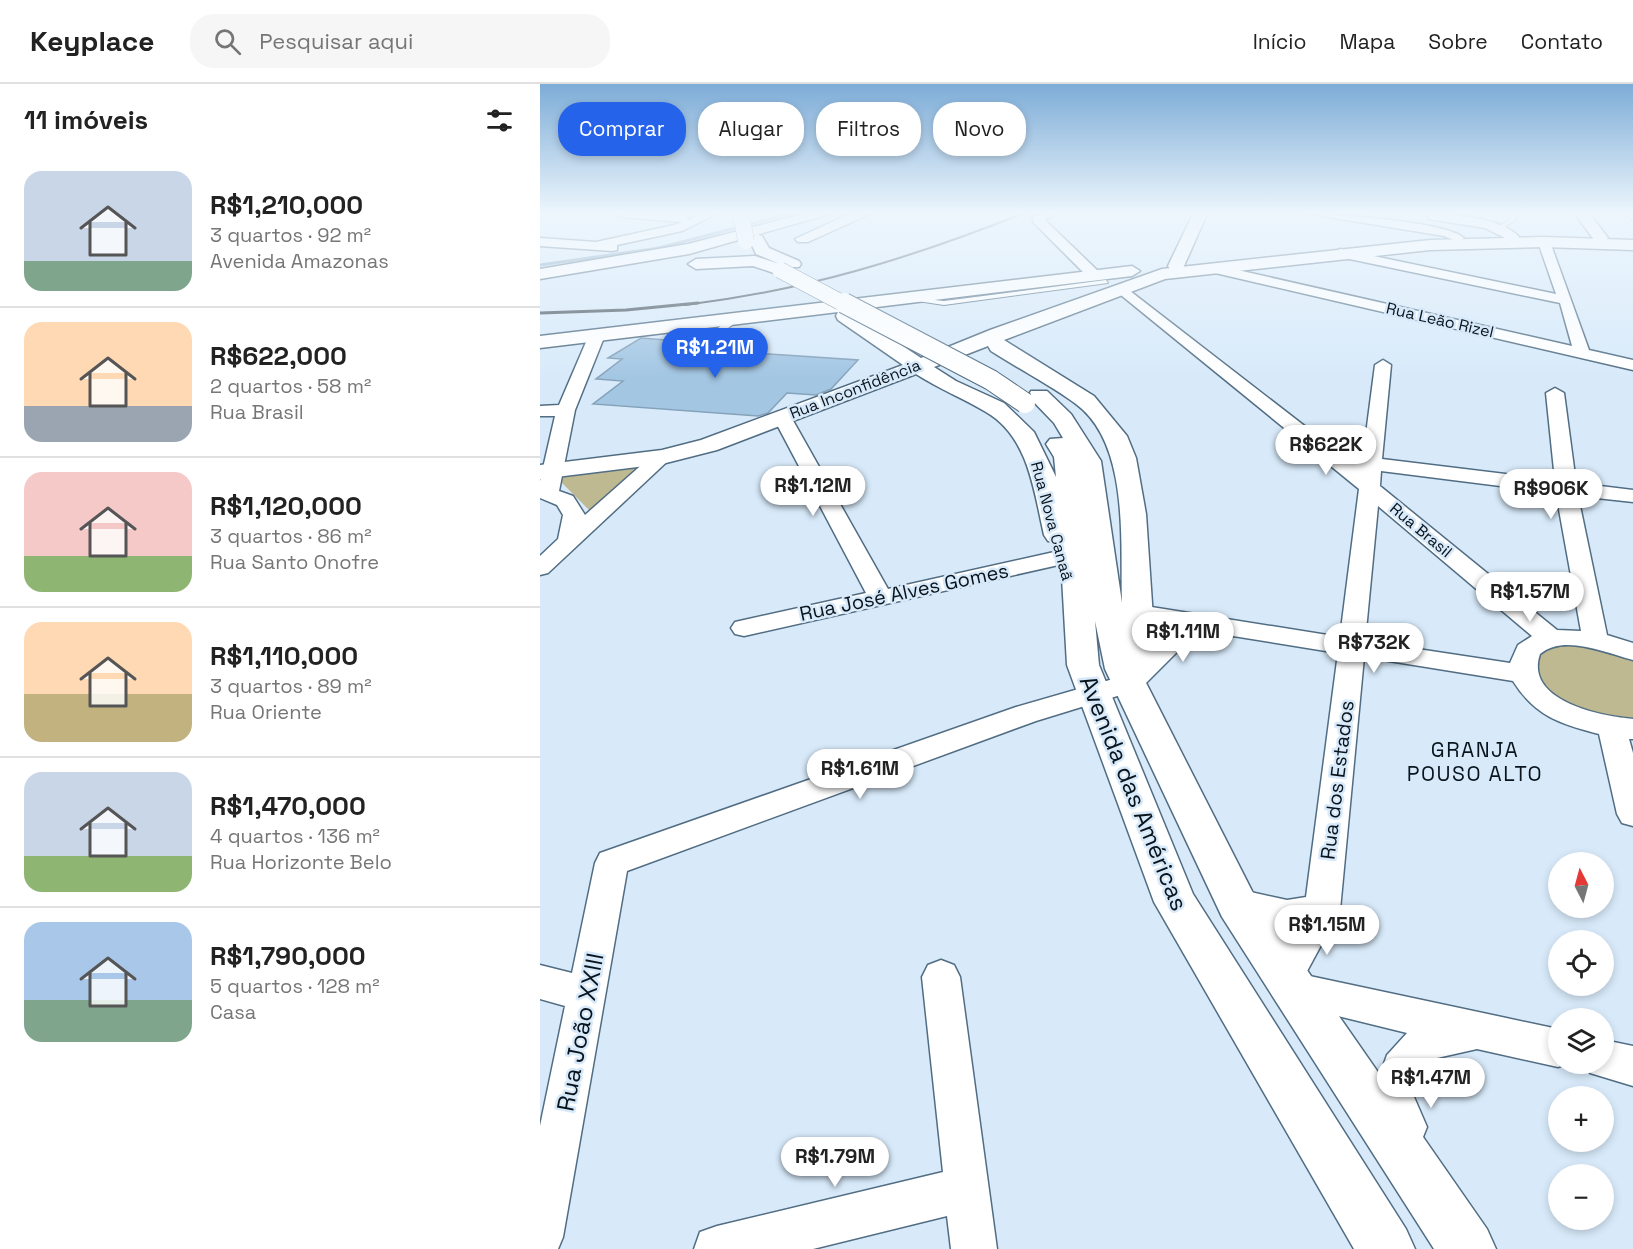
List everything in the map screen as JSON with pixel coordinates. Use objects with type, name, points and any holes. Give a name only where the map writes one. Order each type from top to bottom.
[{"type":"main road","points":[[540,274],[574,268]]},
{"type":"main road","points":[[540,285],[671,268]]},
{"type":"main road","points":[[789,268],[991,380],[1032,399]]},
{"type":"main road","points":[[540,342],[894,298],[1107,281],[1181,268]]},
{"type":"main road","points":[[1169,270],[1203,268]]},
{"type":"main road","name":"Rua Inconfidência","points":[[546,481],[709,445],[997,334],[1107,281],[1169,270]]},
{"type":"main road","name":"Rua Nova Canaã","points":[[894,298],[847,312],[845,316],[948,386],[996,408],[1026,437],[1041,468],[1079,623]]},
{"type":"main road","name":"Avenida das Américas","points":[[997,334],[994,340],[998,347],[1086,401],[1115,435],[1124,458],[1133,513],[1139,648],[1135,658],[1115,682]]},
{"type":"main road","points":[[874,382],[923,381],[948,386]]},
{"type":"main road","name":"Avenida das Américas","points":[[1032,399],[1066,457],[1083,665],[1115,682],[1206,841],[1237,904],[1467,1249]]},
{"type":"main road","name":"Avenida das Américas","points":[[1032,399],[1051,405],[1072,431],[1089,461],[1115,682],[1156,855],[1175,902],[1386,1249]]},
{"type":"main road","points":[[1156,855],[1206,841]]},
{"type":"street","name":"Rua Brasil","points":[[1093,268],[1335,459],[1371,476],[1552,639]]},
{"type":"street","name":"Rua Leão Rizel","points":[[1213,268],[1633,365]]},
{"type":"street","points":[[1414,268],[1566,300]]},
{"type":"street","points":[[1555,268],[1582,353]]},
{"type":"street","points":[[569,541],[574,515],[565,501],[546,481],[566,410],[597,335]]},
{"type":"street","name":"Rua dos Estados","points":[[1290,983],[1322,910],[1383,365]]},
{"type":"street","points":[[1555,393],[1566,489],[1595,639]]},
{"type":"street","points":[[540,411],[566,410]]},
{"type":"street","points":[[782,417],[880,597]]},
{"type":"street","points":[[540,568],[662,457]]},
{"type":"street","points":[[1371,476],[1566,489],[1633,496]]},
{"type":"street","name":"Rua José Alves Gomes","points":[[744,628],[1063,557]]},
{"type":"street","points":[[1139,613],[1524,674]]},
{"type":"street","points":[[1115,682],[1170,644],[1193,634],[1229,629]]},
{"type":"street","points":[[1633,652],[1595,639],[1552,639],[1528,651],[1523,662],[1524,674],[1532,688],[1565,714],[1623,729],[1633,814]]},
{"type":"street","name":"Rua João XXIII","points":[[540,1237],[612,863],[1115,682]]},
{"type":"street","points":[[1237,904],[1287,915],[1322,910]]},
{"type":"street","points":[[941,977],[974,1249]]},
{"type":"street","points":[[540,982],[587,994]]},
{"type":"street","points":[[1290,983],[1548,1046]]},
{"type":"street","points":[[1440,1209],[1393,1098],[1401,1069],[1426,1041],[1486,1031]]},
{"type":"street","points":[[1614,1061],[1633,1066]]},
{"type":"street","points":[[717,1249],[967,1190]]},
{"type":"lane","points":[[705,342],[737,318]]},
{"type":"shaded area","points":[[638,468],[590,511],[557,478]]},
{"type":"shaded area","points":[[1575,641],[1633,656],[1633,723],[1571,710],[1539,685],[1535,659],[1542,650]]},
{"type":"building","points":[[641,338],[666,340],[667,347],[858,360],[831,389],[816,395],[787,393],[768,413],[758,416],[593,404],[623,381],[596,379],[622,359],[608,358]]},
{"type":"railway","points":[[685,305],[773,291],[865,268]]},
{"type":"railway","points":[[540,313],[626,310],[698,303]]},
{"type":"district","name":"GRANJA POUSO ALTO","points":[[1475,761]]}]
